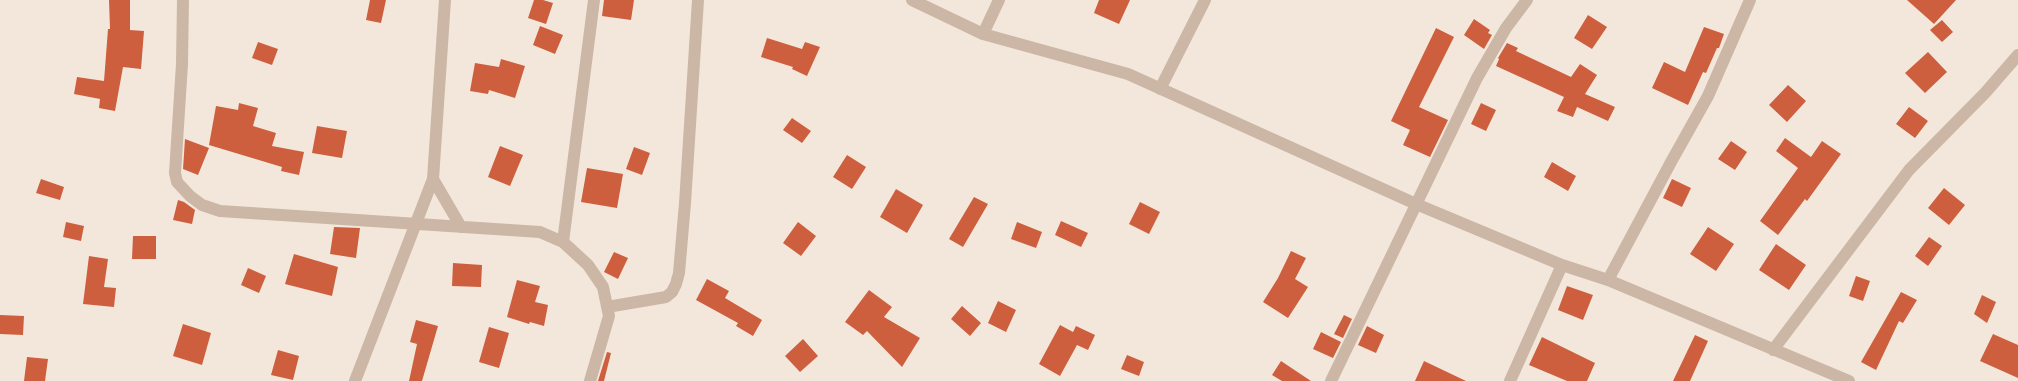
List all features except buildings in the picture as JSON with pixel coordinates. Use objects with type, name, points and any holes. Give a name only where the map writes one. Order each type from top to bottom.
[{"type":"street","points":[[184,0],[175,173],[177,182],[190,196],[202,205],[220,211],[540,232],[563,242],[588,265],[603,287],[610,316],[590,381]]},
{"type":"street","points":[[355,381],[414,224],[433,179],[445,0]]},
{"type":"street","points":[[563,242],[594,0]]},
{"type":"street","points":[[607,307],[666,297],[672,292],[676,284],[679,273],[685,203],[698,0]]},
{"type":"street","points":[[912,0],[983,34],[1128,74],[1416,204],[1562,265],[1608,280],[1849,381]]},
{"type":"street","points":[[983,34],[999,0]]},
{"type":"street","points":[[1160,89],[1205,0]]},
{"type":"street","points":[[1331,381],[1476,78],[1506,28],[1528,0]]},
{"type":"street","points":[[1608,280],[1708,96],[1750,0]]},
{"type":"street","points":[[1773,350],[1909,170],[1985,93],[2018,55]]},
{"type":"street","points":[[433,179],[461,227]]},
{"type":"street","points":[[1510,381],[1562,265]]}]
